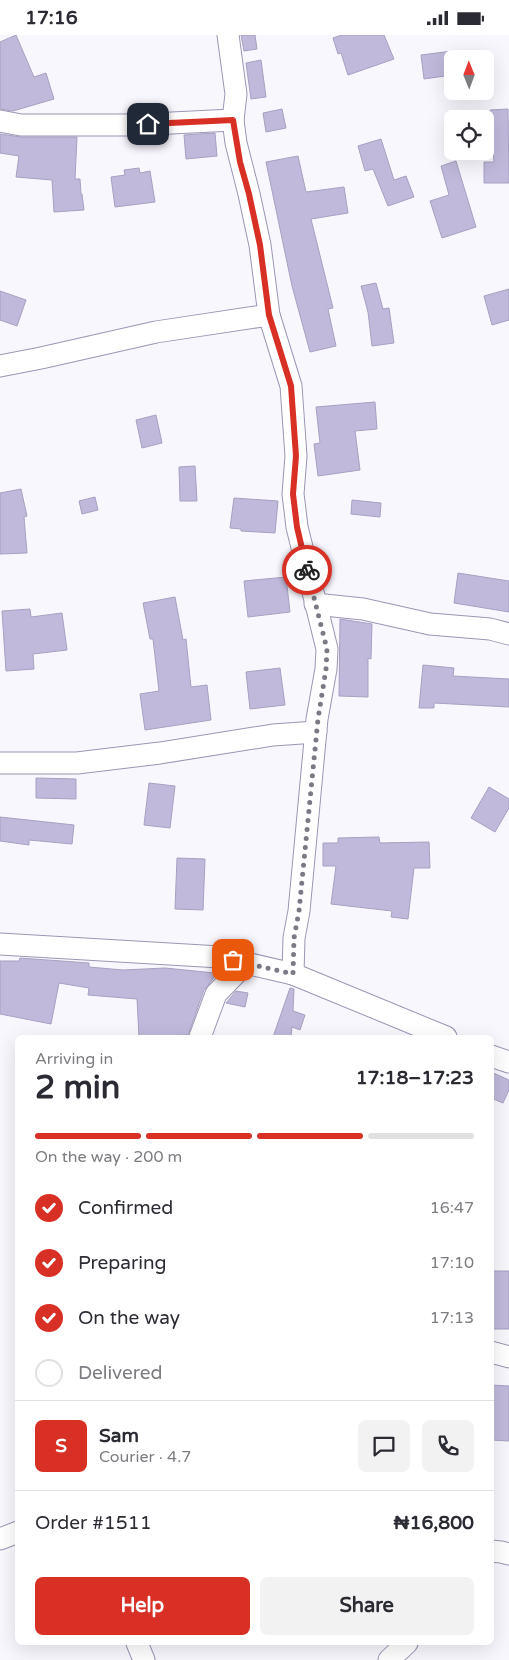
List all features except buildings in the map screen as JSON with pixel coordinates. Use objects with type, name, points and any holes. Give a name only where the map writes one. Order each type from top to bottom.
[{"type":"street","points":[[228,35],[236,94],[233,120],[238,153],[260,245],[269,315],[291,386],[296,456],[293,494],[296,519],[327,649],[326,669],[316,732],[299,911],[294,938],[293,974]]},
{"type":"street","points":[[0,121],[21,125],[131,125],[233,120]]},
{"type":"street","points":[[0,365],[41,358],[156,332],[269,315]]},
{"type":"street","points":[[315,604],[363,609],[430,624],[490,629],[509,633]]},
{"type":"street","points":[[0,763],[77,763],[160,753],[273,735],[316,732]]},
{"type":"street","points":[[0,944],[220,957],[293,974],[441,1035]]},
{"type":"street","points":[[201,1035],[216,994],[246,963]]},
{"type":"street","points":[[494,1057],[509,1062]]},
{"type":"street","points":[[494,1353],[509,1357]]},
{"type":"street","points":[[0,1539],[15,1533]]},
{"type":"street","points":[[138,1645],[144,1660]]},
{"type":"street","points":[[389,1660],[405,1645]]},
{"type":"way so far","points":[[233,960],[293,974],[294,938],[299,911],[318,719],[326,669],[327,649],[320,628],[307,570]]},
{"type":"route","points":[[148,124],[233,120],[240,162],[260,245],[269,315],[275,337],[286,364],[291,386],[296,456],[293,494],[297,527],[307,570]]}]
